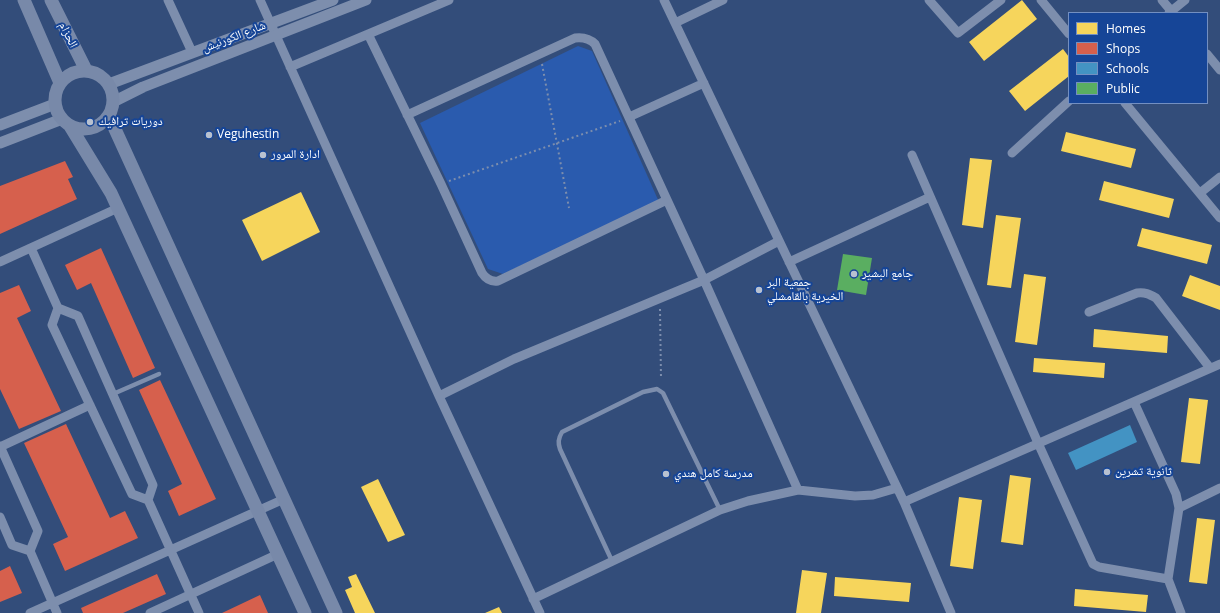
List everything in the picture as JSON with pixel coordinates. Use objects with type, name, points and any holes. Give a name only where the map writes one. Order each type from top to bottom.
[{"type":"main road","points":[[24,0],[60,83]]},
{"type":"main road","name":"الحزام","points":[[51,0],[86,70]]},
{"type":"main road","points":[[66,122],[84,129],[92,128],[109,116],[113,102],[112,90],[109,84],[99,75],[86,70],[71,73],[60,83],[55,93],[57,112],[66,122],[111,193],[305,613]]},
{"type":"main road","points":[[109,116],[336,613]]},
{"type":"street","points":[[168,0],[192,52]]},
{"type":"street","points":[[260,0],[439,396],[540,613]]},
{"type":"street","name":"شارع الكورنيش","points":[[109,84],[333,0]]},
{"type":"street","name":"شارع الكورنيش","points":[[113,102],[143,87],[366,0]]},
{"type":"street","points":[[290,67],[450,0]]},
{"type":"street","points":[[664,0],[904,502],[948,612]]},
{"type":"street","points":[[675,23],[723,0]]},
{"type":"street","points":[[929,0],[958,33],[1001,0]]},
{"type":"street","points":[[1041,0],[1068,33]]},
{"type":"street","points":[[1162,0],[1171,12],[1185,0]]},
{"type":"street","points":[[368,34],[441,184],[482,273],[487,279],[498,281],[667,200]]},
{"type":"street","points":[[407,115],[575,38],[583,37],[592,41],[595,44],[704,280],[798,490]]},
{"type":"street","points":[[1208,55],[1220,70]]},
{"type":"street","points":[[629,118],[704,83]]},
{"type":"street","points":[[1012,153],[1068,102]]},
{"type":"street","points":[[0,125],[55,104]]},
{"type":"street","points":[[1126,104],[1220,218]]},
{"type":"street","points":[[0,143],[66,122]]},
{"type":"street","points":[[912,155],[1038,443],[1093,564],[1099,567],[1168,579]]},
{"type":"street","points":[[1200,193],[1220,177]]},
{"type":"street","points":[[789,262],[930,197]]},
{"type":"street","points":[[0,262],[118,208]]},
{"type":"street","points":[[439,396],[514,360],[704,280],[779,241]]},
{"type":"street","points":[[31,248],[58,308],[52,325],[132,494],[148,500]]},
{"type":"street","points":[[1089,312],[1137,293],[1144,292],[1150,294],[1161,304],[1210,368]]},
{"type":"street","points":[[58,308],[78,316],[153,485],[148,500],[199,613]]},
{"type":"street","points":[[904,502],[1220,364]]},
{"type":"street","points":[[1134,402],[1176,494],[1179,508],[1168,579],[1181,613]]},
{"type":"street","points":[[57,613],[30,551],[38,531],[0,447],[90,405]]},
{"type":"street","points":[[533,599],[720,510],[798,490],[855,496],[873,494],[897,488]]},
{"type":"street","points":[[1179,508],[1220,488]]},
{"type":"street","points":[[30,613],[284,499]]},
{"type":"street","points":[[0,517],[12,544],[30,551]]},
{"type":"street","points":[[150,613],[278,554]]},
{"type":"lane","points":[[113,394],[159,374]]},
{"type":"lane","points":[[612,561],[560,449],[558,443],[559,437],[562,432],[643,392],[657,389],[663,393],[720,510]]},
{"type":"path","points":[[540,54],[569,208]]},
{"type":"path","points":[[441,184],[629,118]]},
{"type":"path","points":[[659,298],[661,378]]},
{"type":"shaded area","points":[[578,46],[592,51],[659,202],[503,274],[488,269],[420,123]]},
{"type":"building: Homes","points":[[1022,0],[1037,19],[984,61],[969,42]]},
{"type":"building: Homes","points":[[1063,49],[1068,56],[1068,77],[1025,111],[1009,91]]},
{"type":"building: Homes","points":[[1066,132],[1136,149],[1131,168],[1061,151]]},
{"type":"building: Homes","points":[[970,158],[992,160],[983,228],[962,225]]},
{"type":"building: Homes","points":[[1104,181],[1174,199],[1169,218],[1099,200]]},
{"type":"building: Homes","points":[[301,192],[320,232],[262,261],[242,220]]},
{"type":"building: Homes","points":[[996,215],[1021,218],[1011,288],[987,285]]},
{"type":"building: Homes","points":[[1142,228],[1212,245],[1207,264],[1137,246]]},
{"type":"building: Homes","points":[[1024,274],[1046,277],[1037,345],[1015,342]]},
{"type":"building: Homes","points":[[1190,275],[1220,286],[1220,310],[1182,296]]},
{"type":"building: Homes","points":[[1094,329],[1168,336],[1167,353],[1093,347]]},
{"type":"building: Homes","points":[[1034,358],[1105,363],[1104,378],[1033,372]]},
{"type":"building: Homes","points":[[1189,398],[1208,400],[1200,464],[1181,462]]},
{"type":"building: Homes","points":[[1010,475],[1031,478],[1023,545],[1001,542]]},
{"type":"building: Homes","points":[[378,479],[405,535],[388,542],[361,487]]},
{"type":"building: Homes","points":[[959,497],[982,500],[973,569],[950,566]]},
{"type":"building: Homes","points":[[1197,518],[1215,520],[1207,584],[1189,582]]},
{"type":"building: Homes","points":[[802,570],[827,573],[821,613],[796,613]]},
{"type":"building: Homes","points":[[356,574],[375,613],[355,613],[345,590],[352,587],[348,577]]},
{"type":"building: Homes","points":[[835,577],[911,583],[909,602],[834,596]]},
{"type":"building: Homes","points":[[1075,589],[1148,595],[1146,612],[1074,606]]},
{"type":"building: Homes","points":[[499,607],[502,613],[485,613]]},
{"type":"building: Shops","points":[[65,161],[73,177],[68,179],[77,199],[0,234],[0,186]]},
{"type":"building: Shops","points":[[101,248],[155,368],[133,378],[91,283],[77,290],[65,265]]},
{"type":"building: Shops","points":[[19,285],[31,311],[17,318],[61,411],[19,429],[0,389],[0,293]]},
{"type":"building: Shops","points":[[160,380],[216,499],[179,516],[168,491],[182,484],[139,390]]},
{"type":"building: Shops","points":[[66,424],[110,518],[125,511],[138,538],[65,571],[53,544],[68,537],[24,443]]},
{"type":"building: Shops","points":[[10,566],[22,593],[0,602],[0,571]]},
{"type":"building: Shops","points":[[157,574],[166,594],[123,613],[83,613],[81,608]]},
{"type":"building: Shops","points":[[260,595],[268,613],[222,613]]},
{"type":"building: Schools","points":[[1130,425],[1137,442],[1076,470],[1068,453]]},
{"type":"building: Public","name":"جامع البشير","points":[[843,254],[872,258],[866,295],[837,290]]},
{"type":"place","name":"دوريات ترافيك","points":[[90,122]]},
{"type":"place","name":"Veguhestin","points":[[209,135]]},
{"type":"place","name":"ادارة المرور","points":[[263,155]]},
{"type":"place","name":"جامع البشير","points":[[854,274]]},
{"type":"place","name":"جمعية البر الخيرية بالقامشلي","points":[[759,290]]},
{"type":"place","name":"ثانوية تشرين","points":[[1107,472]]},
{"type":"place","name":"مدرسة كامل هندي","points":[[666,474]]}]
